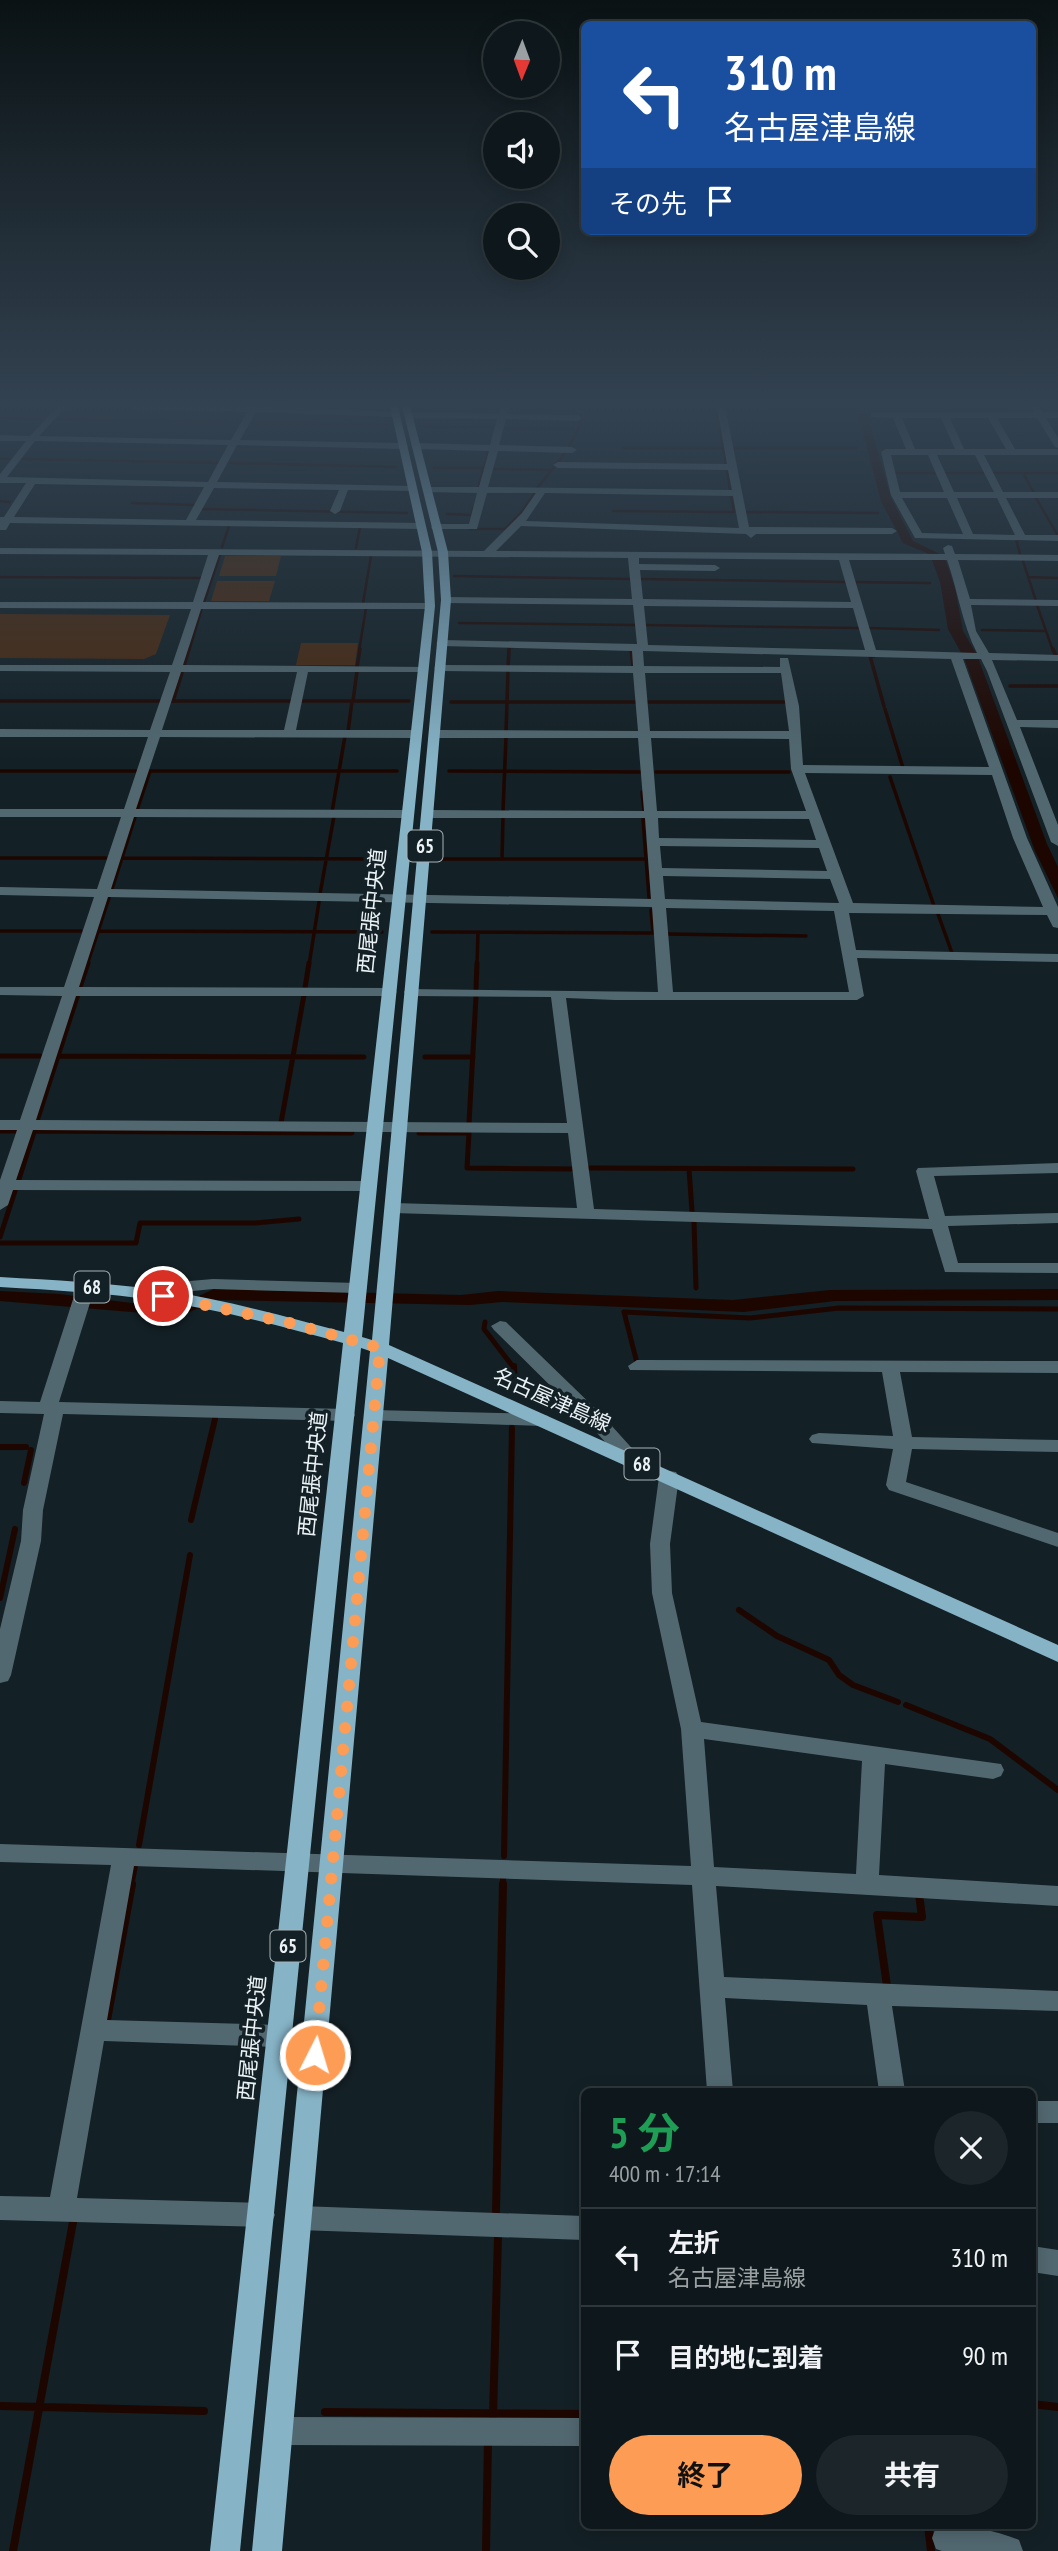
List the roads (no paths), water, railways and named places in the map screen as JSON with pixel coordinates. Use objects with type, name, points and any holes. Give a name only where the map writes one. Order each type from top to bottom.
[{"type":"main road","name":"西尾張中央道","points":[[225,2551],[430,606],[427,552],[421,526]]},
{"type":"main road","name":"西尾張中央道","points":[[267,2551],[333,1864],[435,734],[446,600],[443,552],[436,527]]},
{"type":"main road","name":"名古屋津島線","points":[[0,1282],[82,1296],[163,1296],[214,1306],[380,1348],[1058,1654]]},
{"type":"street","points":[[348,525],[421,526]]},
{"type":"street","points":[[436,527],[474,525]]},
{"type":"street","points":[[488,552],[518,525]]},
{"type":"street","points":[[542,525],[751,531],[892,531]]},
{"type":"street","points":[[743,525],[744,529],[751,531]]},
{"type":"street","points":[[913,525],[919,536],[1058,538]]},
{"type":"street","points":[[964,525],[970,538]]},
{"type":"street","points":[[1015,525],[1022,538]]},
{"type":"street","points":[[751,531],[755,556]]},
{"type":"street","points":[[945,538],[948,557],[965,602],[971,631],[1013,723],[1054,825],[1058,842]]},
{"type":"street","points":[[0,551],[488,552],[1058,558]]},
{"type":"street","points":[[0,1205],[3,1185],[26,1125],[215,551]]},
{"type":"street","points":[[633,554],[638,602],[638,669],[666,996]]},
{"type":"street","points":[[635,567],[716,573],[713,555]]},
{"type":"street","points":[[843,557],[871,653]]},
{"type":"street","points":[[923,557],[929,569]]},
{"type":"street","points":[[446,600],[856,605]]},
{"type":"street","points":[[965,602],[1058,603]]},
{"type":"street","points":[[0,606],[430,606]]},
{"type":"street","points":[[442,643],[1058,658]]},
{"type":"street","points":[[411,992],[857,996],[845,909],[797,769],[795,735],[782,651]]},
{"type":"street","points":[[958,656],[1020,838],[1056,915]]},
{"type":"street","points":[[0,668],[423,669]]},
{"type":"street","points":[[440,668],[786,670]]},
{"type":"street","points":[[289,734],[303,669]]},
{"type":"street","points":[[1013,723],[1058,724]]},
{"type":"street","points":[[0,733],[416,734]]},
{"type":"street","points":[[435,734],[795,735]]},
{"type":"street","points":[[797,769],[998,771]]},
{"type":"street","points":[[0,813],[408,814]]},
{"type":"street","points":[[428,814],[812,815]]},
{"type":"street","points":[[654,842],[823,844]]},
{"type":"street","points":[[656,872],[835,875]]},
{"type":"street","points":[[0,891],[845,909],[1019,910],[1056,915]]},
{"type":"street","points":[[850,954],[1058,958]]},
{"type":"street","points":[[0,990],[390,992]]},
{"type":"street","points":[[558,993],[578,1128],[586,1214]]},
{"type":"street","points":[[0,1125],[578,1128]]},
{"type":"street","points":[[1058,1168],[924,1171],[951,1268],[1058,1268]]},
{"type":"street","points":[[3,1185],[369,1186]]},
{"type":"street","points":[[393,1208],[940,1223],[1058,1218]]},
{"type":"street","points":[[163,1296],[190,1286],[213,1284],[358,1294]]},
{"type":"street","points":[[0,1675],[31,1541],[33,1510],[51,1409],[82,1296]]},
{"type":"street","points":[[500,1326],[595,1419],[631,1459]]},
{"type":"street","points":[[636,1366],[1058,1367]]},
{"type":"street","points":[[890,1367],[904,1443],[897,1485],[1058,1540]]},
{"type":"street","points":[[0,1407],[345,1415]]},
{"type":"street","points":[[373,1416],[541,1420]]},
{"type":"street","points":[[819,1439],[1058,1446]]},
{"type":"street","points":[[669,1477],[660,1544],[662,1593],[692,1729],[720,2088]]},
{"type":"street","points":[[692,1729],[993,1770]]},
{"type":"street","points":[[867,1882],[874,1754]]},
{"type":"street","points":[[0,1853],[704,1874],[867,1882],[1058,1896]]},
{"type":"street","points":[[61,2210],[124,1857]]},
{"type":"street","points":[[712,1987],[1058,2001]]},
{"type":"street","points":[[878,1995],[892,2088]]},
{"type":"street","points":[[93,2030],[278,2036]]},
{"type":"street","points":[[1036,2112],[1058,2112]]},
{"type":"street","points":[[0,2208],[261,2216]]},
{"type":"street","points":[[299,2218],[581,2228]]},
{"type":"street","points":[[1036,2260],[1058,2263]]},
{"type":"street","points":[[279,2431],[581,2432]]},
{"type":"street","points":[[947,2538],[1008,2551]]},
{"type":"waterway","points":[[470,529],[505,529],[509,525]]},
{"type":"waterway","points":[[1052,525],[1058,536]]},
{"type":"waterway","points":[[222,547],[229,526]]},
{"type":"waterway","points":[[356,548],[360,527]]},
{"type":"waterway","points":[[1020,554],[1016,539],[1022,539]]},
{"type":"waterway","points":[[204,602],[220,555]]},
{"type":"waterway","points":[[363,603],[371,556]]},
{"type":"waterway","points":[[1023,561],[1028,577]]},
{"type":"waterway","points":[[454,576],[631,579]]},
{"type":"waterway","points":[[0,577],[201,578]]},
{"type":"waterway","points":[[1028,577],[1058,578]]},
{"type":"waterway","points":[[1028,577],[1036,601]]},
{"type":"waterway","points":[[640,579],[846,582]]},
{"type":"waterway","points":[[854,582],[930,583]]},
{"type":"waterway","points":[[1037,605],[1053,651]]},
{"type":"waterway","points":[[189,651],[202,608]]},
{"type":"waterway","points":[[359,651],[366,608]]},
{"type":"waterway","points":[[459,623],[635,625]]},
{"type":"waterway","points":[[645,625],[858,628]]},
{"type":"waterway","points":[[869,628],[939,630]]},
{"type":"waterway","points":[[982,630],[1045,631]]},
{"type":"waterway","points":[[509,649],[513,647]]},
{"type":"waterway","points":[[184,666],[189,649]]},
{"type":"waterway","points":[[357,667],[360,649]]},
{"type":"waterway","points":[[508,668],[509,649]]},
{"type":"waterway","points":[[631,651],[627,649],[631,649],[633,666]]},
{"type":"waterway","points":[[1053,649],[1056,656]]},
{"type":"waterway","points":[[874,656],[870,656],[884,706]]},
{"type":"waterway","points":[[353,701],[357,671]]},
{"type":"waterway","points":[[507,702],[508,671]]},
{"type":"waterway","points":[[173,701],[182,673]]},
{"type":"waterway","points":[[1010,686],[1058,686]]},
{"type":"waterway","points":[[0,701],[160,701]]},
{"type":"waterway","points":[[173,701],[292,701]]},
{"type":"waterway","points":[[301,701],[352,701]]},
{"type":"waterway","points":[[348,732],[352,701]]},
{"type":"waterway","points":[[353,701],[409,701]]},
{"type":"waterway","points":[[451,702],[507,702]]},
{"type":"waterway","points":[[506,732],[507,702]]},
{"type":"waterway","points":[[507,702],[636,702]]},
{"type":"waterway","points":[[647,702],[787,702]]},
{"type":"waterway","points":[[885,709],[903,768]]},
{"type":"waterway","points":[[339,771],[345,736]]},
{"type":"waterway","points":[[505,771],[506,737]]},
{"type":"waterway","points":[[0,771],[136,771]]},
{"type":"waterway","points":[[137,810],[150,771],[339,771]]},
{"type":"waterway","points":[[332,812],[339,771]]},
{"type":"waterway","points":[[339,771],[397,771]]},
{"type":"waterway","points":[[449,771],[505,771]]},
{"type":"waterway","points":[[503,811],[505,771]]},
{"type":"waterway","points":[[505,771],[641,772]]},
{"type":"waterway","points":[[656,772],[789,772]]},
{"type":"waterway","points":[[890,777],[934,906]]},
{"type":"waterway","points":[[642,792],[644,810]]},
{"type":"waterway","points":[[326,859],[334,816]]},
{"type":"waterway","points":[[112,889],[135,817]]},
{"type":"waterway","points":[[502,859],[503,817]]},
{"type":"waterway","points":[[643,819],[649,897]]},
{"type":"waterway","points":[[0,858],[106,858]]},
{"type":"waterway","points":[[122,858],[326,859]]},
{"type":"waterway","points":[[320,894],[326,859]]},
{"type":"waterway","points":[[326,859],[388,859]]},
{"type":"waterway","points":[[440,859],[502,859]]},
{"type":"waterway","points":[[502,859],[646,859]]},
{"type":"waterway","points":[[98,931],[109,898]]},
{"type":"waterway","points":[[314,932],[319,902]]},
{"type":"waterway","points":[[478,932],[653,933],[651,910]]},
{"type":"waterway","points":[[938,914],[952,953]]},
{"type":"waterway","points":[[0,931],[81,931]]},
{"type":"waterway","points":[[87,965],[98,931]]},
{"type":"waterway","points":[[98,931],[314,932]]},
{"type":"waterway","points":[[309,965],[314,932]]},
{"type":"waterway","points":[[314,932],[382,932]]},
{"type":"waterway","points":[[432,932],[478,932]]},
{"type":"waterway","points":[[477,965],[478,932]]},
{"type":"waterway","points":[[668,934],[806,936]]},
{"type":"waterway","points":[[80,987],[88,963]]},
{"type":"waterway","points":[[305,988],[309,963]]},
{"type":"waterway","points":[[476,989],[477,963]]},
{"type":"waterway","points":[[37,1121],[78,994]]},
{"type":"waterway","points":[[293,1057],[304,995]]},
{"type":"waterway","points":[[473,1057],[476,997]]},
{"type":"waterway","points":[[0,1056],[40,1056]]},
{"type":"waterway","points":[[58,1056],[293,1057]]},
{"type":"waterway","points":[[281,1123],[293,1057]]},
{"type":"waterway","points":[[293,1057],[364,1057]]},
{"type":"waterway","points":[[425,1057],[473,1057]]},
{"type":"waterway","points":[[469,1123],[473,1057]]},
{"type":"waterway","points":[[0,1131],[16,1131]]},
{"type":"waterway","points":[[19,1179],[34,1131]]},
{"type":"waterway","points":[[34,1131],[352,1133]]},
{"type":"waterway","points":[[419,1133],[469,1133],[467,1168],[574,1169]]},
{"type":"waterway","points":[[590,1168],[853,1169]]},
{"type":"waterway","points":[[689,1169],[692,1211]]},
{"type":"waterway","points":[[0,1237],[15,1191]]},
{"type":"waterway","points":[[0,1243],[136,1243],[140,1223],[255,1223],[299,1219]]},
{"type":"waterway","points":[[694,1222],[696,1288]]},
{"type":"waterway","points":[[637,1363],[624,1312],[750,1318],[839,1308],[1058,1309]]},
{"type":"waterway","points":[[485,1322],[484,1329],[514,1368]]},
{"type":"waterway","points":[[514,1366],[515,1391]]},
{"type":"waterway","points":[[191,1520],[215,1419]]},
{"type":"waterway","points":[[504,1856],[512,1428]]},
{"type":"waterway","points":[[0,1447],[26,1447]]},
{"type":"waterway","points":[[24,1483],[31,1450]]},
{"type":"waterway","points":[[0,1598],[15,1529]]},
{"type":"waterway","points":[[139,1845],[190,1555]]},
{"type":"waterway","points":[[739,1610],[777,1636],[829,1660],[839,1675],[853,1685],[898,1702]]},
{"type":"waterway","points":[[906,1705],[990,1739],[1058,1790]]},
{"type":"waterway","points":[[131,1886],[135,1866]]},
{"type":"waterway","points":[[503,1877],[503,1884]]},
{"type":"waterway","points":[[107,2020],[132,1884]]},
{"type":"waterway","points":[[496,2211],[503,1884]]},
{"type":"waterway","points":[[887,1986],[877,1915],[922,1917],[919,1894]]},
{"type":"waterway","points":[[39,2407],[73,2222]]},
{"type":"waterway","points":[[493,2413],[498,2237]]},
{"type":"waterway","points":[[1036,2404],[1058,2407]]},
{"type":"waterway","points":[[0,2406],[39,2407]]},
{"type":"waterway","points":[[13,2551],[39,2407]]},
{"type":"waterway","points":[[39,2407],[204,2411]]},
{"type":"waterway","points":[[325,2412],[493,2413]]},
{"type":"waterway","points":[[493,2413],[581,2414]]},
{"type":"waterway","points":[[486,2551],[488,2440]]},
{"type":"waterway","points":[[928,2529],[931,2551]]}]
